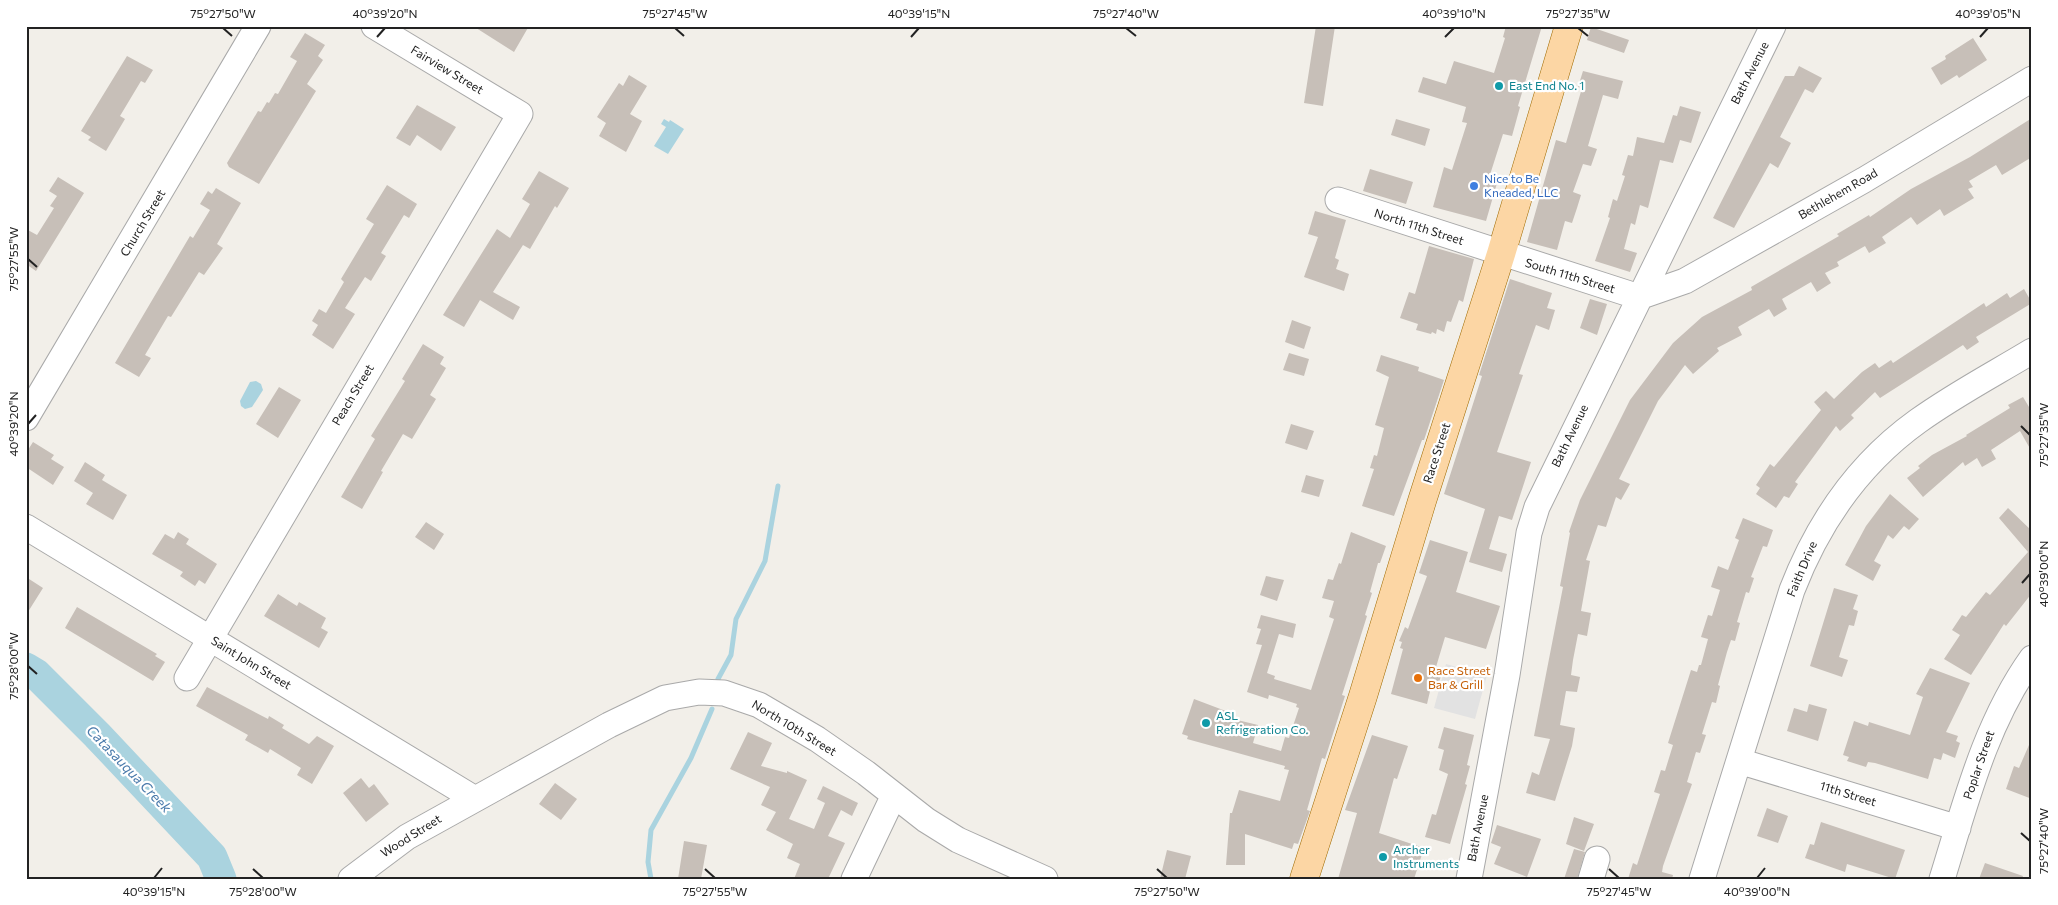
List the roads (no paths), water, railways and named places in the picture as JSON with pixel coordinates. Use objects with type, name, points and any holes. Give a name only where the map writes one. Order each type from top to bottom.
[{"type":"main road","name":"Race Street","points":[[1304,879],[1501,254],[1569,26]]},
{"type":"street","name":"Church Street","points":[[26,418],[258,26]]},
{"type":"street","name":"Fairview Street","points":[[374,26],[520,114]]},
{"type":"street","name":"Bath Avenue","points":[[1468,879],[1506,675],[1529,533],[1544,488],[1773,26]]},
{"type":"street","name":"Bethlehem Road","points":[[1639,297],[1685,281],[1864,180],[2032,79]]},
{"type":"street","name":"Peach Street","points":[[187,678],[520,114]]},
{"type":"street","name":"North 11th Street","points":[[1338,200],[1501,254]]},
{"type":"street","name":"South 11th Street","points":[[1501,254],[1639,297]]},
{"type":"street","name":"Faith Drive","points":[[1702,879],[1792,590],[1809,550],[1841,497],[1863,470],[1917,421],[2032,350]]},
{"type":"street","name":"Saint John Street","points":[[26,527],[475,799]]},
{"type":"street","name":"Poplar Street","points":[[1942,879],[1980,756],[1997,715],[2032,658]]},
{"type":"street","name":"North 10th Street","points":[[475,799],[657,702],[675,695],[700,692],[724,693],[759,705],[817,739],[926,820],[958,840],[1045,879]]},
{"type":"street","name":"11th Street","points":[[1739,761],[1958,828]]},
{"type":"street","points":[[854,879],[894,795]]},
{"type":"street","name":"Wood Street","points":[[352,879],[406,837],[475,799]]},
{"type":"water","points":[[664,119],[669,122],[670,120],[684,129],[668,154],[654,146],[666,127],[661,124]]},
{"type":"water","points":[[256,381],[261,384],[263,390],[252,407],[245,409],[241,406],[240,401],[250,382]]},
{"type":"waterway","points":[[718,679],[731,655],[736,619],[765,561],[778,486]]},
{"type":"waterway","name":"Catasauqua Creek","points":[[26,668],[36,674],[97,735],[212,857],[221,879]]},
{"type":"waterway","points":[[651,879],[648,862],[651,830],[691,758],[712,709]]},
{"type":"place","name":"East End No. 1","points":[[1499,86]]},
{"type":"place","name":"Nice to Be Kneaded, LLC","points":[[1474,186]]},
{"type":"place","name":"Race Street Bar & Grill","points":[[1418,678]]},
{"type":"place","name":"ASL Refrigeration Co.","points":[[1206,723]]},
{"type":"place","name":"Archer Instruments","points":[[1383,857]]}]
